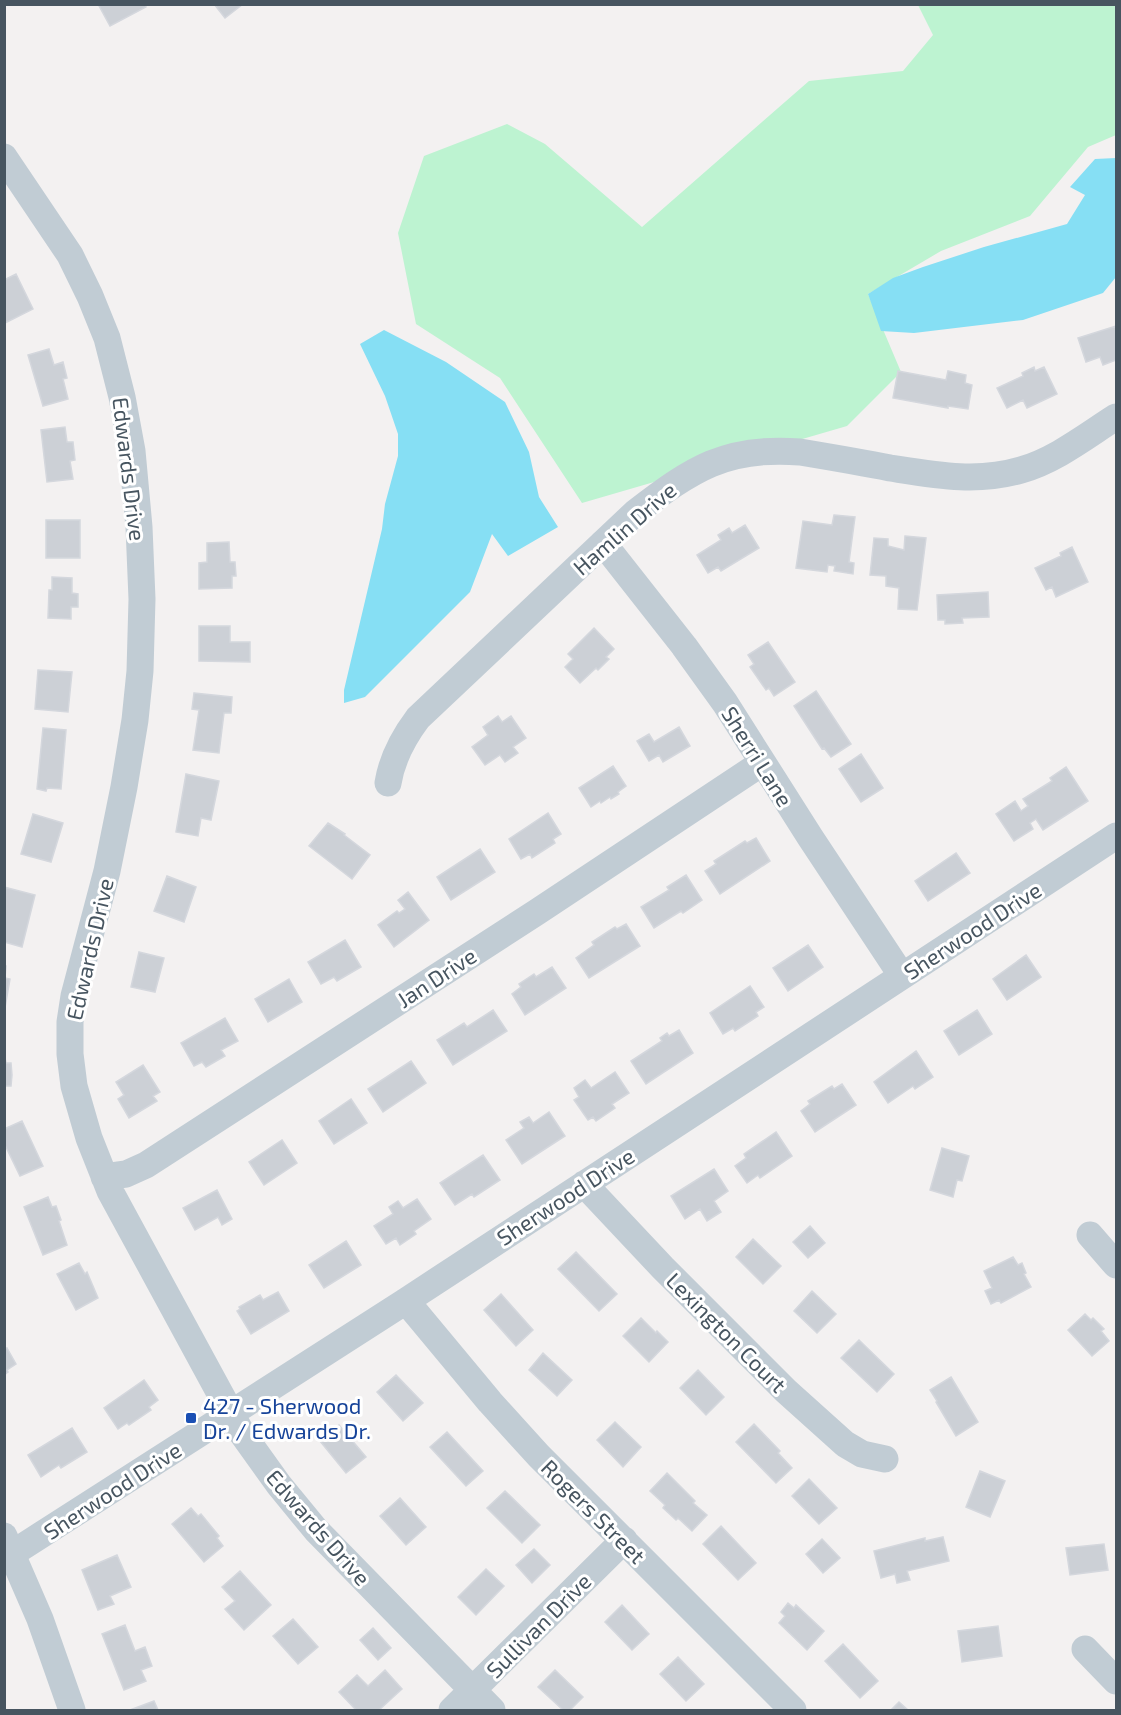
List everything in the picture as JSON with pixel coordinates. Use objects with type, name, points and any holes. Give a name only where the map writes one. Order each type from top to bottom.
[{"type":"street","name":"Edwards Drive","points":[[4,157],[65,247],[90,296],[106,338],[120,387],[132,451],[139,527],[142,599],[140,671],[135,720],[107,871],[74,996],[70,1022],[70,1054],[74,1086],[89,1138],[104,1177],[230,1414],[279,1485],[316,1530],[492,1710]]},
{"type":"street","name":"Hamlin Drive","points":[[388,783],[394,757],[404,736],[418,718],[635,513],[697,469],[750,452],[778,450],[937,476],[966,478],[994,476],[1022,470],[1049,459],[1116,417]]},
{"type":"street","name":"Sherri Lane","points":[[603,543],[684,646],[725,704],[902,976]]},
{"type":"street","name":"Jan Drive","points":[[104,1177],[126,1174],[146,1165],[537,912],[762,763]]},
{"type":"street","name":"Sherwood Drive","points":[[9,1545],[230,1414],[1116,836]]},
{"type":"street","name":"Lexington Court","points":[[584,1184],[663,1268],[786,1390],[845,1444],[862,1454],[885,1459]]},
{"type":"street","points":[[1090,1235],[1116,1265]]},
{"type":"street","name":"Rogers Street","points":[[406,1301],[490,1402],[539,1456],[794,1710]]},
{"type":"street","name":"Sullivan Drive","points":[[452,1710],[624,1540]]},
{"type":"street","points":[[9,1545],[40,1619],[72,1710]]},
{"type":"street","points":[[1085,1649],[1116,1682]]},
{"type":"green space","points":[[918,5],[1116,5],[1116,135],[1088,147],[1030,216],[941,251],[868,294],[901,372],[847,426],[582,503],[500,378],[416,324],[398,233],[424,156],[507,124],[545,144],[642,227],[809,81],[903,71],[933,35]]},
{"type":"water","points":[[1116,158],[1116,277],[1103,293],[1023,320],[914,333],[881,331],[868,294],[893,278],[923,267],[1067,224],[1085,195],[1070,187],[1095,159]]},
{"type":"water","points":[[384,330],[446,362],[505,402],[529,452],[539,497],[558,527],[508,556],[492,534],[470,592],[365,697],[344,703],[344,690],[382,529],[385,504],[398,456],[398,434],[385,396],[360,344]]},
{"type":"building","points":[[98,4],[145,4],[146,7],[110,26]]},
{"type":"building","points":[[214,4],[243,4],[225,18]]},
{"type":"building","points":[[16,274],[33,309],[5,323],[4,280]]},
{"type":"building","points":[[1116,326],[1116,360],[1103,365],[1100,357],[1086,362],[1078,338]]},
{"type":"building","points":[[49,349],[54,365],[63,362],[67,378],[63,379],[68,399],[43,406],[28,355]]},
{"type":"building","points":[[1034,367],[1035,371],[1044,367],[1057,394],[1027,408],[1023,400],[1007,408],[997,388],[1023,376],[1022,373]]},
{"type":"building","points":[[898,371],[946,380],[948,371],[966,375],[965,383],[972,385],[968,409],[948,406],[948,408],[893,398]]},
{"type":"building","points":[[65,427],[67,442],[73,442],[75,460],[70,461],[73,479],[47,482],[41,430]]},
{"type":"building","points":[[834,515],[855,517],[849,562],[854,563],[853,574],[834,571],[835,566],[828,565],[827,572],[796,568],[803,521],[832,525]]},
{"type":"building","points":[[46,520],[80,520],[80,558],[46,558]]},
{"type":"building","points":[[745,525],[759,548],[721,571],[718,567],[708,573],[697,555],[721,540],[718,535],[729,528],[732,533]]},
{"type":"building","points":[[905,536],[926,538],[917,610],[898,609],[899,588],[886,586],[886,576],[870,575],[874,538],[888,539],[888,546],[904,550]]},
{"type":"building","points":[[229,542],[230,562],[235,562],[236,576],[232,576],[232,588],[199,589],[199,563],[207,562],[207,543]]},
{"type":"building","points":[[1072,547],[1088,582],[1056,597],[1052,587],[1046,590],[1035,568],[1061,556],[1060,553]]},
{"type":"building","points":[[52,577],[72,578],[72,593],[78,594],[78,607],[71,607],[71,619],[48,618]]},
{"type":"building","points":[[988,592],[989,617],[962,618],[963,623],[945,624],[945,620],[938,620],[937,595]]},
{"type":"building","points":[[199,626],[230,626],[230,642],[250,642],[250,662],[199,661]]},
{"type":"building","points":[[594,628],[614,649],[606,657],[609,659],[598,670],[596,668],[580,683],[565,667],[573,659],[568,654]]},
{"type":"building","points":[[768,642],[795,682],[774,696],[769,688],[766,690],[750,667],[754,664],[748,655]]},
{"type":"building","points":[[38,670],[72,672],[68,712],[35,709]]},
{"type":"building","points":[[816,691],[851,744],[831,757],[824,748],[822,749],[794,706]]},
{"type":"building","points":[[194,693],[232,697],[231,713],[224,713],[219,753],[193,750],[199,710],[192,709]]},
{"type":"building","points":[[498,716],[502,722],[511,716],[526,738],[513,747],[518,753],[505,762],[500,755],[485,765],[472,747],[488,735],[483,727]]},
{"type":"building","points":[[679,727],[690,746],[663,762],[659,755],[649,761],[637,741],[649,734],[654,742]]},
{"type":"building","points":[[43,728],[66,730],[61,789],[47,788],[46,791],[37,789]]},
{"type":"building","points":[[861,754],[883,788],[861,802],[839,769]]},
{"type":"building","points":[[613,766],[626,786],[611,799],[610,797],[601,803],[600,801],[591,807],[579,788]]},
{"type":"building","points":[[1066,767],[1088,801],[1043,830],[1036,819],[1030,823],[1033,829],[1014,841],[996,814],[1015,801],[1021,811],[1028,806],[1023,799],[1052,781],[1050,778]]},
{"type":"building","points":[[186,774],[219,781],[211,820],[201,818],[198,836],[176,832]]},
{"type":"building","points":[[548,813],[561,834],[553,839],[555,843],[532,858],[530,854],[521,859],[509,839]]},
{"type":"building","points":[[33,814],[63,823],[51,862],[21,854]]},
{"type":"building","points":[[328,823],[370,855],[352,879],[309,846]]},
{"type":"building","points":[[756,838],[770,861],[720,894],[705,871],[716,864],[714,861],[745,841],[747,843]]},
{"type":"building","points":[[480,849],[495,872],[451,900],[437,877]]},
{"type":"building","points":[[956,853],[970,873],[928,901],[915,881]]},
{"type":"building","points":[[686,875],[702,900],[654,928],[641,907],[669,890],[667,887]]},
{"type":"building","points":[[167,876],[196,887],[184,922],[154,911]]},
{"type":"building","points":[[4,887],[35,895],[22,947],[4,942]]},
{"type":"building","points":[[408,892],[429,920],[394,947],[378,925],[397,911],[399,913],[405,909],[398,900]]},
{"type":"building","points":[[626,924],[640,946],[589,978],[576,958],[594,945],[592,942],[615,927],[617,929]]},
{"type":"building","points":[[345,940],[361,967],[337,981],[334,977],[321,984],[308,962]]},
{"type":"building","points":[[808,945],[823,967],[788,991],[773,968]]},
{"type":"building","points":[[139,952],[164,958],[155,992],[131,987]]},
{"type":"building","points":[[1026,955],[1041,977],[1007,1000],[993,979]]},
{"type":"building","points":[[4,965],[6,966],[5,978],[10,979],[4,1013]]},
{"type":"building","points":[[552,967],[566,988],[525,1015],[512,994],[521,987],[519,984],[534,974],[536,977]]},
{"type":"building","points":[[289,979],[302,1002],[268,1022],[255,999]]},
{"type":"building","points":[[750,986],[764,1007],[756,1012],[758,1016],[735,1031],[733,1028],[723,1034],[710,1013]]},
{"type":"building","points":[[493,1010],[507,1031],[453,1065],[437,1040],[464,1023],[467,1027]]},
{"type":"building","points":[[977,1010],[992,1034],[959,1055],[944,1031]]},
{"type":"building","points":[[225,1018],[238,1041],[221,1050],[225,1056],[206,1067],[202,1062],[194,1066],[181,1043]]},
{"type":"building","points":[[679,1030],[693,1053],[646,1084],[631,1061],[662,1041],[660,1038],[667,1033],[669,1036]]},
{"type":"building","points":[[916,1051],[933,1077],[915,1089],[913,1086],[888,1103],[874,1082]]},
{"type":"building","points":[[4,1053],[6,1063],[11,1063],[11,1086],[4,1086]]},
{"type":"building","points":[[411,1061],[426,1083],[383,1112],[368,1089]]},
{"type":"building","points":[[143,1065],[160,1092],[153,1096],[157,1101],[129,1118],[118,1099],[124,1095],[116,1082]]},
{"type":"building","points":[[615,1072],[629,1093],[612,1104],[615,1108],[596,1121],[593,1117],[588,1120],[574,1100],[579,1097],[574,1088],[585,1080],[591,1088]]},
{"type":"building","points":[[842,1084],[856,1105],[815,1132],[801,1111],[810,1104],[808,1101],[832,1086],[834,1089]]},
{"type":"building","points":[[351,1099],[367,1123],[334,1144],[319,1121]]},
{"type":"building","points":[[549,1112],[565,1136],[522,1164],[506,1140],[524,1128],[520,1122],[529,1117],[533,1123]]},
{"type":"building","points":[[22,1121],[43,1166],[20,1176],[4,1143],[4,1129]]},
{"type":"building","points":[[776,1132],[792,1156],[760,1178],[758,1175],[747,1183],[735,1166],[746,1158],[744,1154]]},
{"type":"building","points":[[282,1140],[297,1163],[264,1185],[249,1162]]},
{"type":"building","points":[[942,1148],[969,1156],[962,1181],[957,1180],[953,1197],[930,1190]]},
{"type":"building","points":[[483,1155],[500,1180],[474,1197],[472,1194],[455,1205],[440,1183]]},
{"type":"building","points":[[714,1169],[728,1191],[714,1201],[721,1212],[707,1221],[700,1209],[685,1219],[671,1196]]},
{"type":"building","points":[[217,1190],[232,1219],[222,1225],[218,1217],[195,1230],[183,1208]]},
{"type":"building","points":[[48,1197],[52,1207],[56,1206],[67,1245],[43,1255],[24,1207]]},
{"type":"building","points":[[417,1199],[431,1219],[414,1231],[416,1234],[400,1245],[396,1238],[386,1244],[374,1226],[393,1214],[389,1207],[398,1201],[403,1208]]},
{"type":"building","points":[[810,1226],[825,1243],[808,1258],[793,1242]]},
{"type":"building","points":[[753,1239],[781,1266],[763,1284],[736,1257]]},
{"type":"building","points":[[346,1241],[361,1265],[324,1288],[309,1265]]},
{"type":"building","points":[[576,1252],[617,1294],[599,1311],[558,1269]]},
{"type":"building","points":[[1013,1257],[1018,1265],[1022,1263],[1026,1273],[1024,1274],[1031,1287],[1001,1303],[999,1300],[991,1304],[985,1291],[992,1288],[984,1271]]},
{"type":"building","points":[[79,1263],[85,1274],[87,1272],[98,1298],[76,1310],[57,1274]]},
{"type":"building","points":[[812,1291],[836,1314],[817,1333],[794,1311]]},
{"type":"building","points":[[278,1292],[289,1311],[251,1334],[237,1311],[239,1307],[260,1295],[263,1300]]},
{"type":"building","points":[[501,1294],[533,1330],[516,1346],[484,1310]]},
{"type":"building","points":[[1085,1314],[1091,1320],[1093,1318],[1104,1329],[1101,1331],[1109,1341],[1092,1356],[1068,1330]]},
{"type":"building","points":[[641,1318],[668,1342],[649,1362],[623,1336]]},
{"type":"building","points":[[859,1340],[894,1374],[877,1392],[841,1358]]},
{"type":"building","points":[[7,1348],[16,1364],[4,1375],[4,1349]]},
{"type":"building","points":[[543,1353],[572,1380],[557,1396],[529,1370]]},
{"type":"building","points":[[698,1370],[724,1397],[706,1415],[680,1388]]},
{"type":"building","points":[[396,1375],[423,1403],[403,1421],[377,1392]]},
{"type":"building","points":[[951,1377],[978,1422],[956,1436],[930,1390]]},
{"type":"building","points":[[144,1380],[158,1400],[149,1407],[151,1410],[129,1425],[127,1423],[118,1429],[104,1408]]},
{"type":"building","points":[[615,1422],[641,1447],[623,1467],[597,1440]]},
{"type":"building","points":[[754,1424],[780,1451],[778,1453],[792,1468],[776,1483],[736,1442]]},
{"type":"building","points":[[339,1425],[366,1457],[346,1473],[320,1441]]},
{"type":"building","points":[[72,1428],[87,1452],[61,1468],[59,1465],[41,1477],[28,1455]]},
{"type":"building","points":[[447,1432],[483,1471],[466,1486],[430,1447]]},
{"type":"building","points":[[980,1471],[1005,1481],[990,1517],[966,1507]]},
{"type":"building","points":[[667,1473],[695,1501],[693,1503],[707,1515],[692,1531],[663,1508],[665,1505],[650,1491]]},
{"type":"building","points":[[809,1479],[837,1508],[819,1524],[792,1496]]},
{"type":"building","points":[[505,1491],[540,1525],[522,1543],[487,1508]]},
{"type":"building","points":[[400,1498],[426,1527],[406,1545],[380,1516]]},
{"type":"building","points":[[191,1508],[198,1516],[201,1514],[219,1536],[217,1538],[223,1546],[204,1562],[172,1524]]},
{"type":"building","points":[[721,1526],[756,1563],[738,1580],[703,1544]]},
{"type":"building","points":[[943,1537],[949,1561],[907,1571],[910,1580],[897,1583],[895,1574],[881,1578],[874,1551],[925,1538],[925,1541]]},
{"type":"building","points":[[822,1539],[840,1558],[823,1573],[806,1554]]},
{"type":"building","points":[[1104,1544],[1108,1570],[1070,1575],[1066,1548]]},
{"type":"building","points":[[534,1549],[550,1565],[532,1583],[516,1565]]},
{"type":"building","points":[[117,1555],[131,1587],[110,1596],[114,1604],[98,1610],[82,1570]]},
{"type":"building","points":[[486,1569],[504,1586],[476,1615],[458,1597]]},
{"type":"building","points":[[240,1571],[271,1605],[244,1630],[225,1609],[235,1601],[222,1587]]},
{"type":"building","points":[[788,1603],[794,1608],[796,1605],[824,1631],[807,1650],[779,1623],[785,1616],[781,1612]]},
{"type":"building","points":[[622,1605],[649,1634],[632,1650],[605,1622]]},
{"type":"building","points":[[293,1619],[318,1647],[298,1664],[273,1636]]},
{"type":"building","points":[[125,1625],[135,1651],[145,1647],[152,1666],[141,1670],[146,1681],[124,1690],[102,1634]]},
{"type":"building","points":[[998,1626],[1002,1656],[962,1662],[958,1631]]},
{"type":"building","points":[[373,1628],[391,1648],[378,1660],[360,1640]]},
{"type":"building","points":[[843,1644],[878,1681],[860,1698],[825,1661]]},
{"type":"building","points":[[678,1657],[704,1684],[686,1701],[660,1674]]},
{"type":"building","points":[[385,1670],[402,1689],[379,1710],[356,1710],[339,1692],[357,1675],[368,1686]]},
{"type":"building","points":[[555,1670],[583,1697],[570,1710],[563,1710],[538,1687]]},
{"type":"building","points":[[154,1701],[158,1710],[130,1710]]},
{"type":"building","points":[[899,1702],[908,1710],[891,1710]]},
{"type":"place","name":"427 - Sherwood Dr. / Edwards Dr.","points":[[191,1418]]}]
